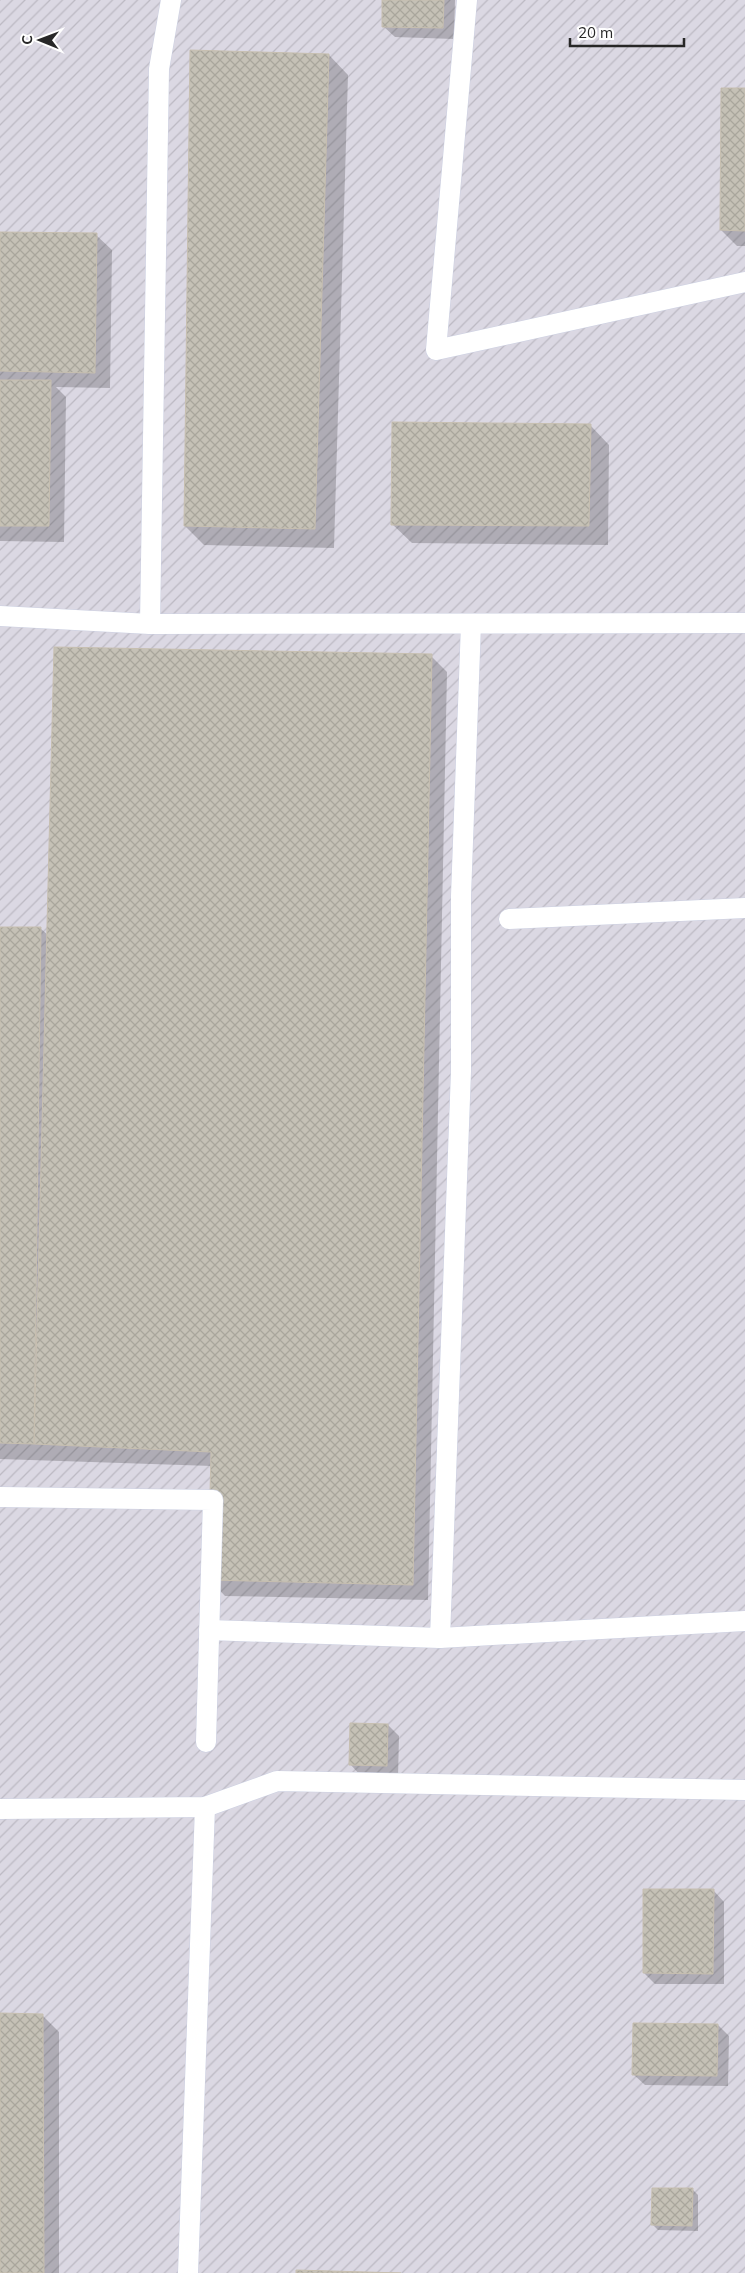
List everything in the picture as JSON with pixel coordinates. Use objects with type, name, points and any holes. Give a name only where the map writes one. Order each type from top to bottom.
[{"type":"lane","points":[[150,624],[160,68],[171,0]]},
{"type":"lane","points":[[467,0],[436,350],[745,282]]},
{"type":"lane","points":[[0,616],[150,624],[745,623]]},
{"type":"lane","points":[[440,1638],[461,1070],[461,896],[471,624]]},
{"type":"lane","points":[[509,919],[745,908]]},
{"type":"lane","points":[[0,1497],[213,1500],[206,1742]]},
{"type":"lane","points":[[209,1630],[440,1638],[745,1621]]},
{"type":"lane","points":[[0,1809],[205,1806],[277,1781],[745,1790]]},
{"type":"lane","points":[[188,2273],[205,1806]]},
{"type":"shaded area","points":[[0,0],[745,0],[745,2273],[0,2273]]},
{"type":"building","points":[[382,0],[444,0],[443,28],[382,27]]},
{"type":"building","points":[[190,50],[329,54],[315,529],[184,526]]},
{"type":"building","points":[[721,88],[745,88],[745,231],[720,230]]},
{"type":"building","points":[[0,232],[97,233],[95,373],[0,371]]},
{"type":"building","points":[[0,380],[51,380],[49,526],[0,526]]},
{"type":"building","points":[[392,422],[591,424],[589,526],[391,525]]},
{"type":"building","points":[[54,647],[432,654],[413,1585],[208,1580],[211,1452],[34,1444]]},
{"type":"building","points":[[0,927],[41,927],[34,1444],[0,1443]]},
{"type":"building","points":[[350,1723],[388,1724],[387,1766],[349,1765]]},
{"type":"building","points":[[643,1889],[714,1889],[713,1974],[643,1973]]},
{"type":"building","points":[[0,2013],[43,2014],[44,2273],[0,2273]]},
{"type":"building","points":[[633,2023],[718,2024],[717,2076],[632,2075]]},
{"type":"building","points":[[652,2188],[693,2188],[692,2226],[651,2225]]},
{"type":"building","points":[[296,2270],[401,2273],[296,2273]]}]
